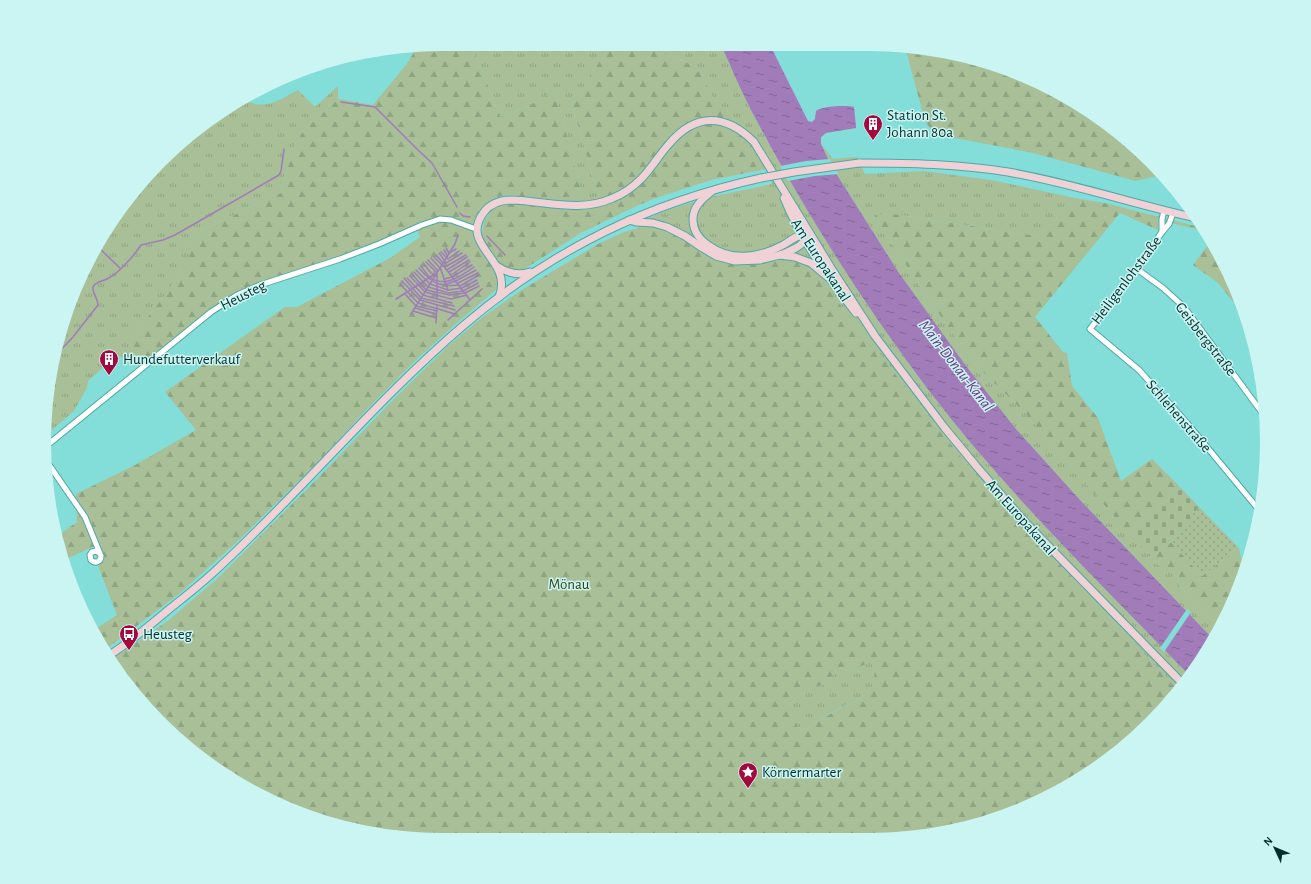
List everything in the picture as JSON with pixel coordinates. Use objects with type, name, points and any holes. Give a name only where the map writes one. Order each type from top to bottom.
[{"type":"main road","name":"Am Europakanal","points":[[476,229],[479,221],[487,209],[494,203],[501,201],[519,200],[578,206],[600,203],[614,198],[628,190],[641,179],[668,144],[687,128],[703,121],[715,120],[727,123],[742,131],[754,142],[777,179],[829,278],[865,326],[875,336]]},
{"type":"main road","points":[[113,653],[213,573],[256,532],[400,384],[465,324],[534,272],[583,243],[628,220],[663,206],[714,189],[794,172],[860,163],[913,163],[987,169],[1036,178],[1188,216]]},
{"type":"main road","points":[[714,189],[700,201],[694,213],[693,222],[695,230],[700,238],[716,250],[735,256],[754,255],[776,249],[807,235]]},
{"type":"main road","points":[[628,220],[653,223],[667,227],[685,236],[701,248],[716,256],[735,261],[760,260],[780,255],[795,249],[807,235]]},
{"type":"main road","points":[[476,229],[480,242],[501,274],[502,283],[499,297]]},
{"type":"main road","name":"Am Europakanal","points":[[807,235],[875,336],[944,427],[977,467],[1025,522],[1179,680]]},
{"type":"main road","points":[[780,255],[795,257],[811,263],[829,278]]},
{"type":"main road","points":[[497,266],[514,274],[534,272]]},
{"type":"street","name":"Heiligenlohstraße","points":[[1162,232],[1161,225],[1164,211]]},
{"type":"street","name":"Heiligenlohstraße","points":[[1090,329],[1137,269],[1169,224],[1173,213]]},
{"type":"street","name":"Heusteg","points":[[51,442],[211,312],[236,295],[260,285],[340,259],[440,219],[451,220],[476,229]]},
{"type":"street","name":"Geisbergstraße","points":[[1137,269],[1163,288],[1184,307],[1258,408]]},
{"type":"street","name":"Schlehenstraße","points":[[1090,329],[1139,370],[1187,423],[1255,505]]},
{"type":"street","points":[[52,469],[85,517],[100,553]]},
{"type":"green space","points":[[474,51],[606,51],[572,104],[599,199],[584,201],[555,91],[527,107],[500,117]]},
{"type":"green space","points":[[474,51],[500,117],[527,107],[555,91],[584,201],[565,201],[509,195],[495,198],[483,207],[475,218],[473,235],[486,259],[498,273],[500,278],[497,289],[419,357],[310,470],[239,540],[180,593],[109,647],[98,628],[117,615],[98,566],[104,560],[99,544],[69,558],[64,543],[62,533],[77,522],[76,494],[135,465],[196,430],[165,392],[285,307],[297,307],[390,258],[420,237],[417,230],[356,256],[237,295],[142,368],[125,358],[131,339],[171,287],[189,258],[189,246],[204,229],[281,193],[293,148],[303,131],[338,99],[373,105],[406,65],[414,52]]},
{"type":"green space","points":[[606,51],[655,51],[662,53],[698,67],[713,98],[740,123],[739,125],[759,149],[766,169],[711,180],[653,199],[581,233],[526,268],[515,271],[502,266],[484,244],[482,235],[484,221],[492,210],[500,205],[508,203],[569,210],[591,209],[603,206],[599,199],[572,104]]},
{"type":"green space","points":[[655,51],[724,51],[752,112],[792,185],[835,256],[905,359],[960,430],[1023,502],[1185,671],[1174,686],[976,476],[815,271],[810,267],[780,259],[750,265],[730,264],[706,255],[686,240],[673,234],[650,228],[638,228],[644,220],[665,211],[710,197],[772,184],[754,142],[739,125],[739,122],[713,98],[698,67]]},
{"type":"green space","points":[[907,53],[920,54],[970,64],[1019,81],[1042,91],[1065,103],[1107,132],[1127,148],[1155,176],[1136,181],[1033,153],[934,134],[925,121]]},
{"type":"green space","points":[[338,86],[338,99],[303,131],[293,148],[281,193],[204,229],[189,246],[189,258],[171,287],[131,339],[125,358],[116,356],[88,381],[87,388],[74,411],[51,430],[54,391],[64,341],[81,292],[103,246],[132,204],[148,184],[164,168],[176,161],[176,156],[184,148],[204,132],[249,102],[259,104],[272,103],[298,90],[315,107]]},
{"type":"green space","points":[[821,144],[833,159],[857,157],[865,174],[924,171],[991,180],[1075,198],[1038,236],[893,214],[874,215],[926,296],[978,367],[1024,412],[1151,558],[1167,573],[1179,573],[1178,584],[1216,623],[1209,635],[1080,500],[1016,429],[966,366],[899,273],[832,167]]},
{"type":"green space","points":[[176,156],[176,161],[164,168]]},
{"type":"green space","points":[[1075,198],[1105,203],[1195,226],[1197,229],[1159,220],[1158,230],[1120,213],[1035,317],[1063,352],[1067,353],[1072,386],[1098,418],[1121,481],[1152,459],[1180,487],[1132,537],[1024,412],[978,367],[926,296],[874,215],[893,214],[1038,236]]},
{"type":"green space","name":"Mönau","points":[[638,228],[650,228],[673,234],[686,240],[706,255],[730,264],[750,265],[780,259],[790,259],[804,264],[815,271],[976,476],[1174,686],[1163,700],[1127,736],[1086,767],[1042,793],[995,812],[970,820],[920,830],[895,832],[442,833],[391,830],[341,820],[292,803],[269,793],[246,781],[225,767],[184,736],[148,700],[116,657],[169,620],[219,577],[447,347],[484,316],[520,291],[598,244],[624,232]],"holes":[[[871,662],[875,668],[873,686],[861,699],[842,707],[806,729],[799,728],[792,717],[792,704],[799,695],[809,689],[827,684],[832,676],[842,669],[852,670]]]},
{"type":"green space","points":[[1207,246],[1220,269],[1234,303],[1218,283],[1193,265]]},
{"type":"green space","points":[[1180,487],[1199,507],[1171,542],[1151,558],[1132,537]]},
{"type":"green space","points":[[1199,507],[1239,548],[1202,576],[1171,542]]},
{"type":"green space","points":[[1171,542],[1202,576],[1239,548],[1242,560],[1230,592],[1216,623],[1178,584],[1179,573],[1167,573],[1151,558]]},
{"type":"green space","points":[[871,662],[875,668],[873,686],[861,699],[841,707],[806,729],[798,728],[792,717],[791,710],[792,704],[799,695],[809,689],[827,684],[832,676],[842,669],[852,670]]},
{"type":"water","name":"Main-Donau-Kanal","points":[[724,51],[773,51],[808,121],[812,122],[815,119],[816,111],[819,109],[840,106],[854,107],[856,128],[826,133],[821,137],[821,144],[832,167],[899,273],[966,366],[1016,429],[1080,500],[1209,635],[1185,671],[1055,537],[991,466],[930,392],[881,325],[835,256],[792,185],[740,88]]},
{"type":"pier","points":[[830,159],[839,174],[815,176],[788,181],[780,166],[806,161]]},
{"type":"pier","points":[[1187,609],[1191,612],[1164,652],[1160,648]]},
{"type":"waterway","points":[[341,102],[375,107],[432,163],[457,207]]},
{"type":"waterway","points":[[63,348],[98,305],[93,289],[95,284],[107,279],[121,269],[141,245],[163,240],[175,235],[279,175],[281,171],[284,149]]},
{"type":"waterway","points":[[460,213],[463,216],[470,217]]},
{"type":"waterway","points":[[411,314],[455,244],[458,235]]},
{"type":"waterway","points":[[487,236],[505,255]]},
{"type":"waterway","points":[[446,248],[449,253]]},
{"type":"waterway","points":[[449,253],[456,249]]},
{"type":"waterway","points":[[101,250],[120,268]]},
{"type":"waterway","points":[[444,250],[447,255]]},
{"type":"waterway","points":[[441,252],[448,259],[459,251]]},
{"type":"waterway","points":[[439,253],[445,261]]},
{"type":"waterway","points":[[444,262],[446,263],[462,253]]},
{"type":"waterway","points":[[436,255],[443,263]]},
{"type":"waterway","points":[[445,267],[466,255]]},
{"type":"waterway","points":[[434,257],[442,265]]},
{"type":"waterway","points":[[447,270],[467,257]]},
{"type":"waterway","points":[[431,258],[440,268]]},
{"type":"waterway","points":[[428,260],[438,271]]},
{"type":"waterway","points":[[449,272],[469,260]]},
{"type":"waterway","points":[[426,262],[437,273]]},
{"type":"waterway","points":[[451,275],[470,262]]},
{"type":"waterway","points":[[424,264],[434,275]]},
{"type":"waterway","points":[[442,264],[470,300]]},
{"type":"waterway","points":[[444,279],[452,277],[472,265]]},
{"type":"waterway","points":[[421,266],[431,278],[442,282],[454,279],[474,267]]},
{"type":"waterway","points":[[440,267],[448,290]]},
{"type":"waterway","points":[[419,268],[436,283],[459,285]]},
{"type":"waterway","points":[[416,270],[430,284],[448,290],[462,288],[477,280]]},
{"type":"waterway","points":[[446,284],[456,281],[476,270]]},
{"type":"waterway","points":[[414,272],[428,287],[449,293],[463,291],[478,283]]},
{"type":"waterway","points":[[437,273],[437,299]]},
{"type":"waterway","points":[[458,283],[478,273]]},
{"type":"waterway","points":[[412,274],[426,290],[450,295],[465,293],[479,286]]},
{"type":"waterway","points":[[396,299],[435,274]]},
{"type":"waterway","points":[[460,286],[479,275]]},
{"type":"waterway","points":[[410,276],[425,292],[451,299],[467,295]]},
{"type":"waterway","points":[[404,278],[421,298],[454,306]]},
{"type":"waterway","points":[[407,278],[423,295],[452,303]]},
{"type":"waterway","points":[[402,281],[420,300],[455,310]]},
{"type":"waterway","points":[[400,284],[418,303],[455,314]]},
{"type":"waterway","points":[[448,320],[482,289]]},
{"type":"waterway","points":[[405,294],[416,306],[437,311]]},
{"type":"waterway","points":[[436,323],[437,305]]},
{"type":"waterway","points":[[415,308],[436,314]]},
{"type":"waterway","points":[[413,311],[436,318]]},
{"type":"place","name":"Station St. Johann 80a","points":[[873,141]]},
{"type":"place","name":"Hundefutterverkauf","points":[[109,376]]},
{"type":"place","name":"Heusteg","points":[[129,651]]},
{"type":"place","name":"Körnermarter","points":[[748,789]]}]
